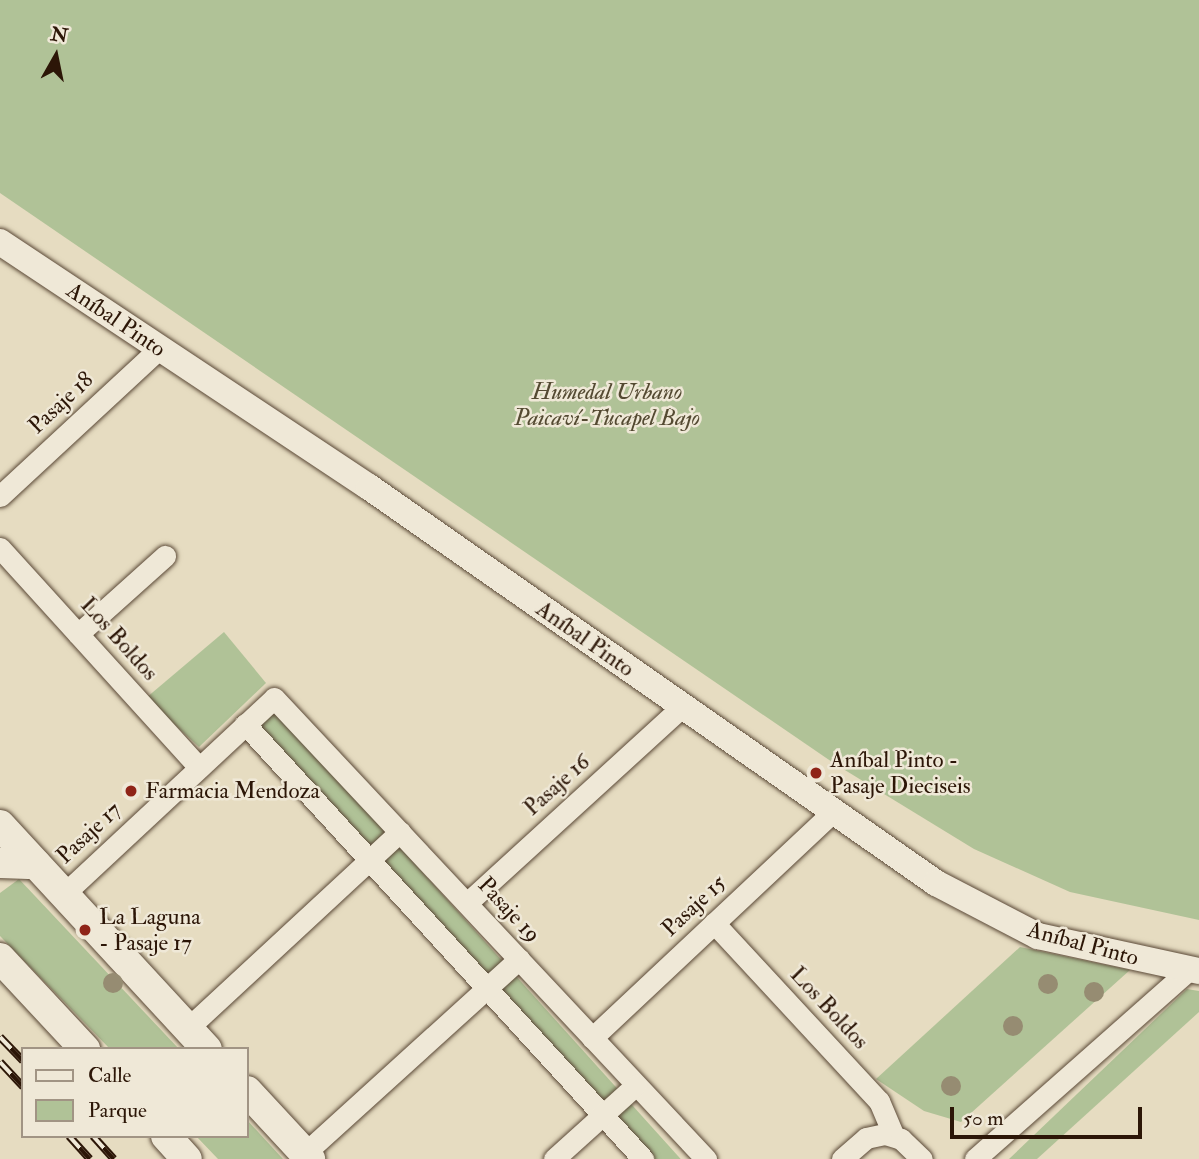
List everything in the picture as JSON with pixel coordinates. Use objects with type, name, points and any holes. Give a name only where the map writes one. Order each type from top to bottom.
[{"type":"main road","points":[[0,825],[198,1038]]},
{"type":"main road","points":[[0,863],[36,864]]},
{"type":"main road","points":[[0,958],[83,1047]]},
{"type":"main road","points":[[248,1092],[307,1156]]},
{"type":"main road","points":[[168,1138],[187,1159]]},
{"type":"street","name":"Aníbal Pinto","points":[[0,242],[369,487],[832,813],[936,883],[1011,925],[1079,947],[1194,971]]},
{"type":"street","name":"Pasaje 18","points":[[0,496],[159,349]]},
{"type":"street","name":"Los Boldos","points":[[0,548],[198,766]]},
{"type":"street","points":[[78,634],[165,556]]},
{"type":"street","name":"Pasaje 17","points":[[64,894],[198,766],[274,698]]},
{"type":"street","name":"Pasaje 19","points":[[274,698],[706,1159]]},
{"type":"street","name":"Pasaje 16","points":[[467,903],[682,707]]},
{"type":"street","points":[[245,724],[643,1159]]},
{"type":"street","name":"Pasaje 15","points":[[592,1038],[832,813]]},
{"type":"street","points":[[198,1038],[369,860],[400,832]]},
{"type":"street","name":"Los Boldos","points":[[714,923],[879,1101],[894,1136]]},
{"type":"street","points":[[307,1156],[485,986],[519,959]]},
{"type":"street","points":[[975,1159],[1194,971]]},
{"type":"street","points":[[554,1159],[636,1085]]},
{"type":"street","points":[[842,1159],[866,1138],[894,1136],[922,1159]]},
{"type":"green space","name":"Humedal Urbano Paicaví-Tucapel Bajo","points":[[0,0],[1199,0],[1199,920],[1070,892],[974,849],[835,764],[0,193]]},
{"type":"green space","points":[[224,632],[266,683],[199,747],[146,698]]},
{"type":"green space","points":[[271,704],[681,1159],[650,1159],[254,719]]},
{"type":"green space","points":[[19,879],[177,1047],[108,1047],[0,936],[0,893]]},
{"type":"green space","points":[[1020,947],[1130,970],[961,1122],[924,1111],[876,1079]]},
{"type":"green space","points":[[1187,989],[1199,991],[1199,1012],[1037,1159],[1009,1159]]},
{"type":"green space","points":[[248,1121],[283,1159],[218,1159],[198,1138],[248,1138]]},
{"type":"railway","points":[[0,1037],[21,1059]]},
{"type":"railway","points":[[0,1062],[21,1085]]},
{"type":"railway","points":[[71,1138],[90,1159]]},
{"type":"railway","points":[[95,1138],[114,1159]]},
{"type":"place","name":"Aníbal Pinto - Pasaje Dieciseis","points":[[816,773]]},
{"type":"place","name":"Farmacia Mendoza","points":[[131,791]]},
{"type":"place","name":"La Laguna - Pasaje 17","points":[[85,930]]}]
